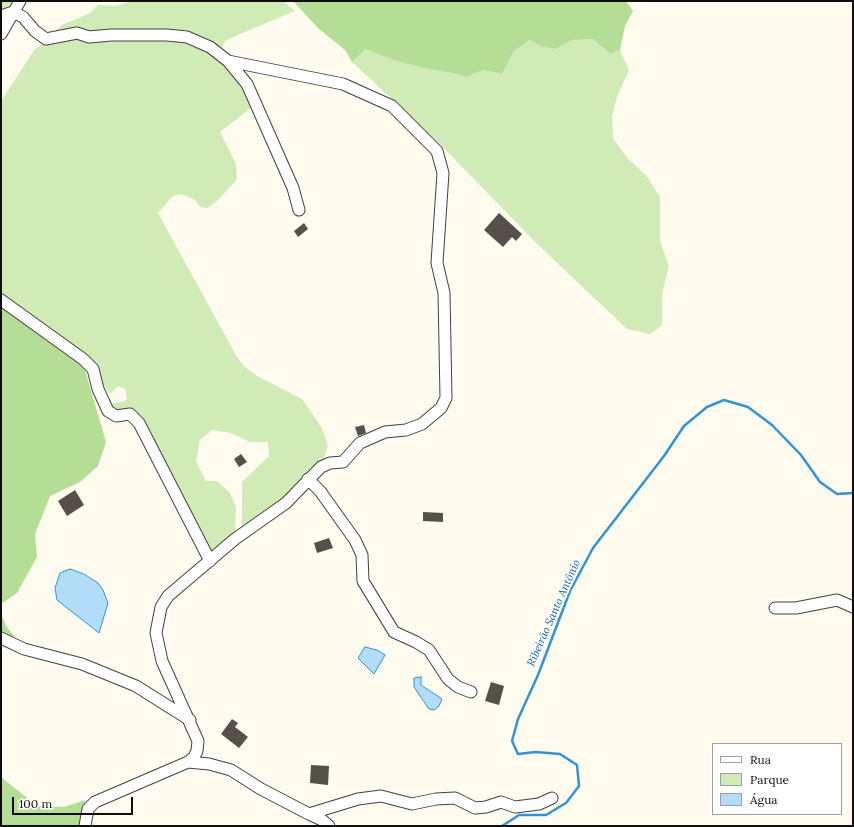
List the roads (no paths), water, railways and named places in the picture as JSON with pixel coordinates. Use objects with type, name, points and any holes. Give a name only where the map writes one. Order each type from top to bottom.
[{"type":"street","points":[[1,34],[20,1]]},
{"type":"street","points":[[1,16],[13,12],[22,17],[35,31],[46,39],[77,33],[89,37],[111,35],[167,35],[187,37],[210,47],[228,61],[247,84],[293,188],[299,210]]},
{"type":"street","points":[[85,826],[84,820],[88,809],[95,802],[188,762],[194,757],[198,741],[190,720],[162,661],[156,633],[157,620],[161,607],[168,596],[236,539],[286,503],[321,467],[330,463],[343,462],[360,443],[385,432],[406,430],[422,424],[441,408],[446,398],[444,293],[437,263],[443,173],[436,151],[392,106],[343,84],[228,61]]},
{"type":"street","points":[[1,300],[83,359],[93,370],[98,389],[108,411],[116,416],[130,414],[139,423],[210,561]]},
{"type":"street","points":[[308,479],[320,491],[355,540],[362,555],[363,581],[394,632],[429,650],[448,678],[458,687],[471,692]]},
{"type":"street","points":[[775,608],[796,608],[837,600],[853,607]]},
{"type":"street","points":[[1,638],[24,649],[82,664],[136,686],[190,720]]},
{"type":"street","points":[[188,762],[209,764],[231,770],[262,789],[322,820],[329,826]]},
{"type":"street","points":[[309,814],[358,799],[381,796],[412,804],[436,799],[455,798],[475,808],[486,807],[501,802],[515,807],[539,804],[552,798]]},
{"type":"water","points":[[70,569],[84,574],[98,583],[103,590],[108,603],[99,633],[57,600],[55,588],[60,573]]},
{"type":"water","points":[[365,647],[377,650],[385,655],[374,674],[358,658]]},
{"type":"water","points":[[421,677],[421,685],[442,699],[439,706],[434,710],[429,709],[414,687],[414,678]]},
{"type":"waterway","name":"Ribeirão Santo Antônio","points":[[502,826],[519,815],[546,815],[566,803],[579,786],[577,765],[560,754],[536,752],[518,754],[512,741],[518,719],[538,675],[570,591],[593,548],[664,456],[684,426],[707,407],[724,400],[748,407],[772,425],[801,455],[820,482],[837,494],[853,493]]}]
